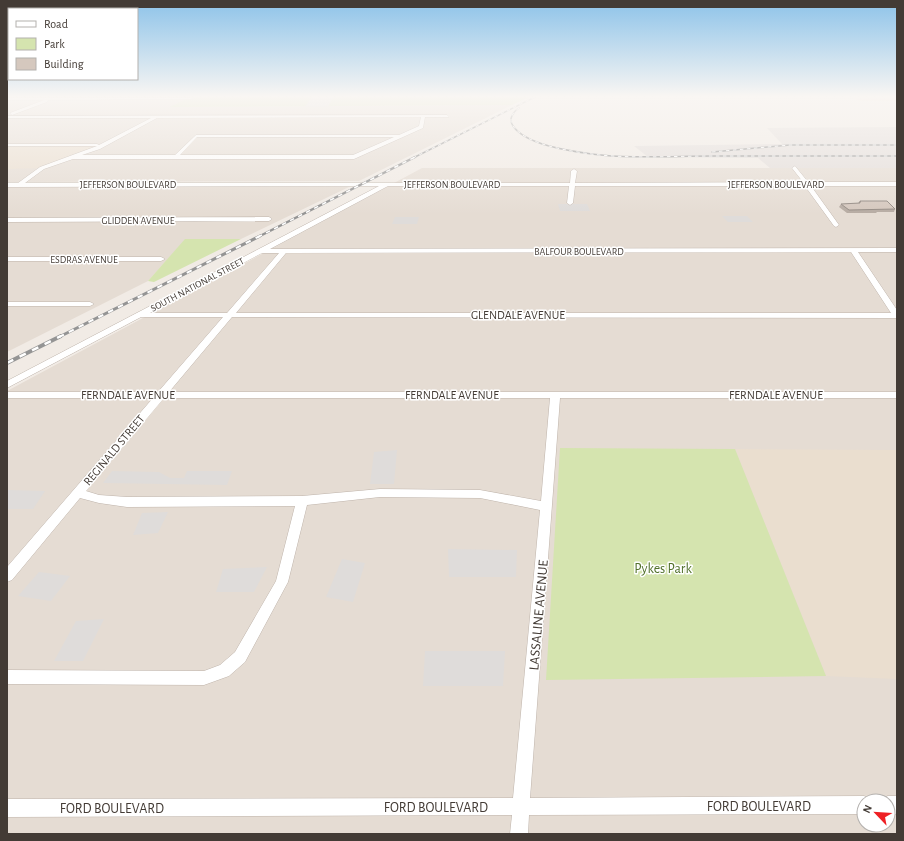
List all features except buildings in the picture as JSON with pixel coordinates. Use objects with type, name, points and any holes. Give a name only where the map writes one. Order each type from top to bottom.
[{"type":"street","points":[[19,185],[42,168],[103,145],[120,136]]},
{"type":"street","points":[[176,157],[196,136]]},
{"type":"street","points":[[72,157],[354,157],[399,136]]},
{"type":"street","points":[[7,145],[103,145]]},
{"type":"street","points":[[795,168],[836,225]]},
{"type":"street","points":[[570,202],[574,171]]},
{"type":"street","name":"SOUTH NATIONAL STREET","points":[[7,385],[387,184]]},
{"type":"street","name":"JEFFERSON BOULEVARD","points":[[7,185],[897,184]]},
{"type":"street","name":"GLIDDEN AVENUE","points":[[7,220],[269,219]]},
{"type":"street","points":[[853,250],[897,315]]},
{"type":"street","name":"BALFOUR BOULEVARD","points":[[261,251],[897,250]]},
{"type":"street","name":"REGINALD STREET","points":[[7,576],[284,251]]},
{"type":"street","name":"ESDRAS AVENUE","points":[[7,259],[162,259]]},
{"type":"street","points":[[7,304],[90,304]]},
{"type":"street","name":"GLENDALE AVENUE","points":[[139,315],[897,315]]},
{"type":"street","name":"FERNDALE AVENUE","points":[[7,395],[897,395]]},
{"type":"street","name":"LASSALINE AVENUE","points":[[519,834],[555,395]]},
{"type":"street","points":[[78,493],[99,499],[127,502],[302,501],[380,493],[480,494],[547,507]]},
{"type":"street","points":[[7,677],[204,678],[224,671],[240,656],[282,582],[302,501]]},
{"type":"street","name":"FORD BOULEVARD","points":[[7,808],[856,805]]},
{"type":"shaded area","points":[[7,136],[449,136],[359,181],[7,182]]},
{"type":"shaded area","points":[[775,136],[897,136],[897,168],[770,168],[758,158],[648,157],[634,146],[782,144]]},
{"type":"shaded area","points":[[100,146],[43,168],[7,169],[7,147]]},
{"type":"shaded area","points":[[422,168],[897,168],[897,834],[7,834],[7,391]]},
{"type":"shaded area","points":[[7,187],[349,187],[241,239],[185,240],[148,281],[7,352]]},
{"type":"shaded area","points":[[558,204],[587,204],[590,211],[560,211]]},
{"type":"shaded area","points":[[722,216],[747,216],[753,222],[728,222]]},
{"type":"shaded area","points":[[395,217],[419,217],[417,224],[392,224]]},
{"type":"shaded area","points":[[735,449],[897,450],[897,679],[826,676]]},
{"type":"shaded area","points":[[397,450],[394,484],[370,484],[374,452]]},
{"type":"shaded area","points":[[112,471],[159,472],[170,478],[184,478],[187,471],[232,471],[227,485],[103,483]]},
{"type":"shaded area","points":[[7,490],[45,491],[33,509],[7,509]]},
{"type":"shaded area","points":[[168,512],[158,533],[133,535],[142,513]]},
{"type":"shaded area","points":[[448,549],[517,550],[516,577],[449,577]]},
{"type":"shaded area","points":[[342,559],[365,563],[353,602],[326,597]]},
{"type":"shaded area","points":[[267,567],[254,592],[216,592],[223,569]]},
{"type":"shaded area","points":[[39,572],[70,576],[51,601],[18,596]]},
{"type":"shaded area","points":[[104,619],[83,661],[54,661],[76,621]]},
{"type":"shaded area","points":[[425,651],[505,651],[503,686],[423,686]]},
{"type":"green space","points":[[185,239],[241,239],[154,282],[148,281]]},
{"type":"green space","name":"Pykes Park","points":[[560,448],[735,449],[826,676],[546,680]]},
{"type":"railway","points":[[415,157],[457,136]]},
{"type":"railway","points":[[525,136],[549,146],[606,156],[897,156]]},
{"type":"railway","points":[[712,152],[790,145],[897,145]]},
{"type":"railway","points":[[258,237],[415,157]]},
{"type":"railway","points":[[59,337],[260,236]]},
{"type":"railway","points":[[7,363],[59,337]]}]
